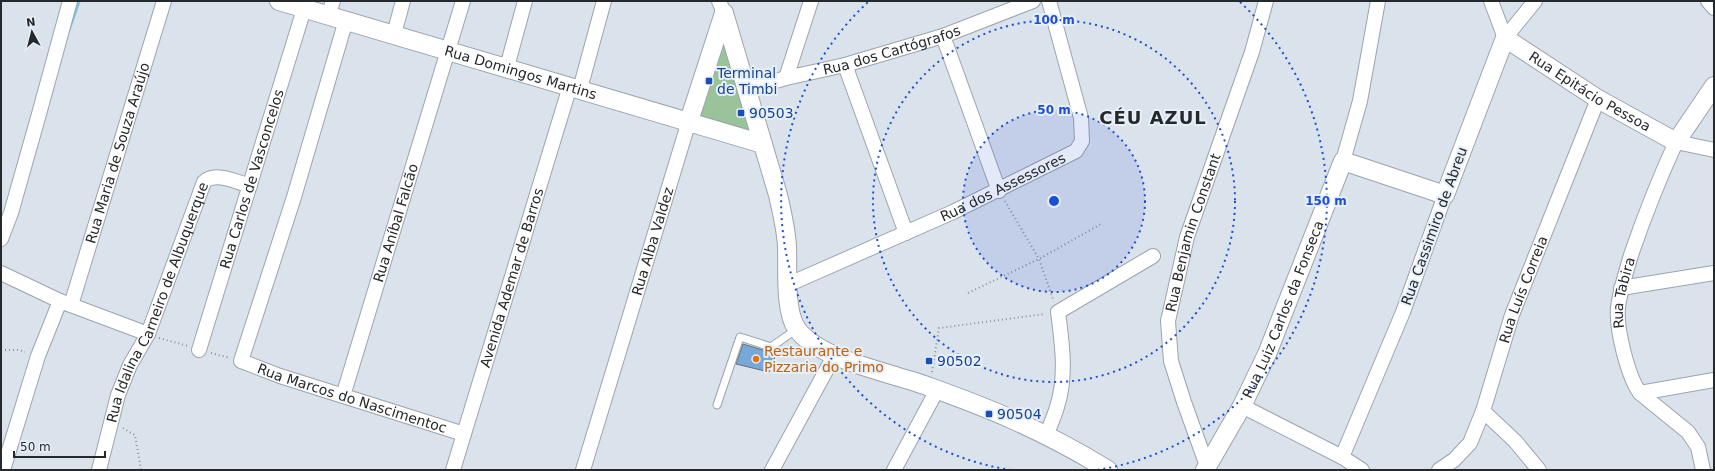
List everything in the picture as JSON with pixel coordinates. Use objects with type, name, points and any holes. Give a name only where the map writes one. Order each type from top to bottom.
[{"type":"street","points":[[1,239],[11,213],[70,1]]},
{"type":"street","name":"Rua Maria de Souza Araújo","points":[[3,470],[38,356],[65,303],[164,1]]},
{"type":"street","name":"Rua Domingos Martins","points":[[279,1],[304,9],[330,8],[346,20],[763,144]]},
{"type":"street","points":[[394,34],[403,1]]},
{"type":"street","name":"Rua Aníbal Falcão","points":[[343,396],[463,1]]},
{"type":"street","points":[[507,67],[525,1]]},
{"type":"street","name":"Avenida Ademar de Barros","points":[[453,470],[604,1]]},
{"type":"street","points":[[786,78],[811,1]]},
{"type":"street","name":"Rua dos Cartógrafos","points":[[748,89],[786,78],[845,65],[942,36],[1033,1]]},
{"type":"street","name":"Rua dos Assessores","points":[[787,285],[999,191],[1076,151],[1082,141],[1081,118],[1048,1]]},
{"type":"street","name":"Rua Benjamin Constant","points":[[1206,468],[1171,361],[1168,321],[1187,237],[1252,52],[1266,1]]},
{"type":"street","name":"Rua Luiz Carlos da Fonseca","points":[[1206,468],[1242,406],[1267,354],[1343,161],[1360,101],[1378,1]]},
{"type":"street","points":[[1491,1],[1505,38]]},
{"type":"street","name":"Rua Cassimiro de Abreu","points":[[1342,457],[1402,312],[1505,38],[1535,1]]},
{"type":"street","points":[[1708,1],[1714,8]]},
{"type":"street","points":[[722,7],[748,89],[778,195],[787,247],[787,285],[791,313],[797,329],[809,340],[834,356],[933,388],[1011,419],[1046,436],[1108,470]]},
{"type":"street","name":"Rua Alba Valdez","points":[[583,470],[722,7]]},
{"type":"street","name":"Rua Carlos de Vasconcelos","points":[[199,350],[304,9]]},
{"type":"street","name":"Rua Marcos do Nascimentoc","points":[[346,20],[294,197],[241,361],[343,396],[464,434]]},
{"type":"street","points":[[942,36],[999,191]]},
{"type":"street","name":"Rua Epitácio Pessoa","points":[[1505,38],[1598,99],[1676,142]]},
{"type":"street","points":[[845,65],[906,233]]},
{"type":"street","points":[[1714,86],[1676,142],[1714,150]]},
{"type":"street","name":"Rua Luís Correia","points":[[1439,470],[1454,460],[1470,443],[1483,411],[1512,315],[1598,99]]},
{"type":"street","name":"Rua Tabira","points":[[1676,142],[1660,176],[1636,241],[1621,288],[1618,310],[1628,371],[1640,393],[1688,432],[1694,439],[1698,447],[1703,470]]},
{"type":"street","points":[[1343,161],[1445,195]]},
{"type":"street","name":"Rua Idalina Carneiro de Albuquerque","points":[[99,470],[121,387],[130,365],[148,334],[204,182],[211,177],[217,177],[250,186]]},
{"type":"street","points":[[1046,436],[1058,406],[1062,386],[1063,359],[1058,312],[1153,256]]},
{"type":"street","points":[[1,273],[65,303],[148,334]]},
{"type":"street","points":[[1621,288],[1714,273]]},
{"type":"street","points":[[772,470],[834,356]]},
{"type":"street","points":[[1640,393],[1714,380]]},
{"type":"street","points":[[894,470],[933,388]]},
{"type":"street","points":[[1242,406],[1342,457],[1362,470]]},
{"type":"street","points":[[1483,411],[1515,441],[1539,470]]},
{"type":"lane","points":[[717,405],[740,337],[772,347],[797,329]]},
{"type":"path","points":[[933,388],[939,328],[1058,312],[1039,259],[999,191]]},
{"type":"path","points":[[968,293],[1039,259],[1101,224]]},
{"type":"path","points":[[1,350],[18,350],[38,356]]},
{"type":"path","points":[[111,421],[135,435],[141,470]]},
{"type":"green space","points":[[724,13],[763,144],[689,121]]},
{"type":"building","name":"Restaurante e Pizzaria do Primo","points":[[743,344],[776,354],[769,372],[736,364]]},
{"type":"waterway","points":[[68,32],[79,1]]},
{"type":"place","name":"Terminal de Timbi","points":[[709,81]]},
{"type":"place","name":"90503","points":[[741,113]]},
{"type":"place","name":"Restaurante e Pizzaria do Primo","points":[[756,359]]},
{"type":"place","name":"90502","points":[[929,361]]},
{"type":"place","name":"90504","points":[[989,414]]},
{"type":"district","name":"CÉU AZUL","points":[[1153,118]]}]
